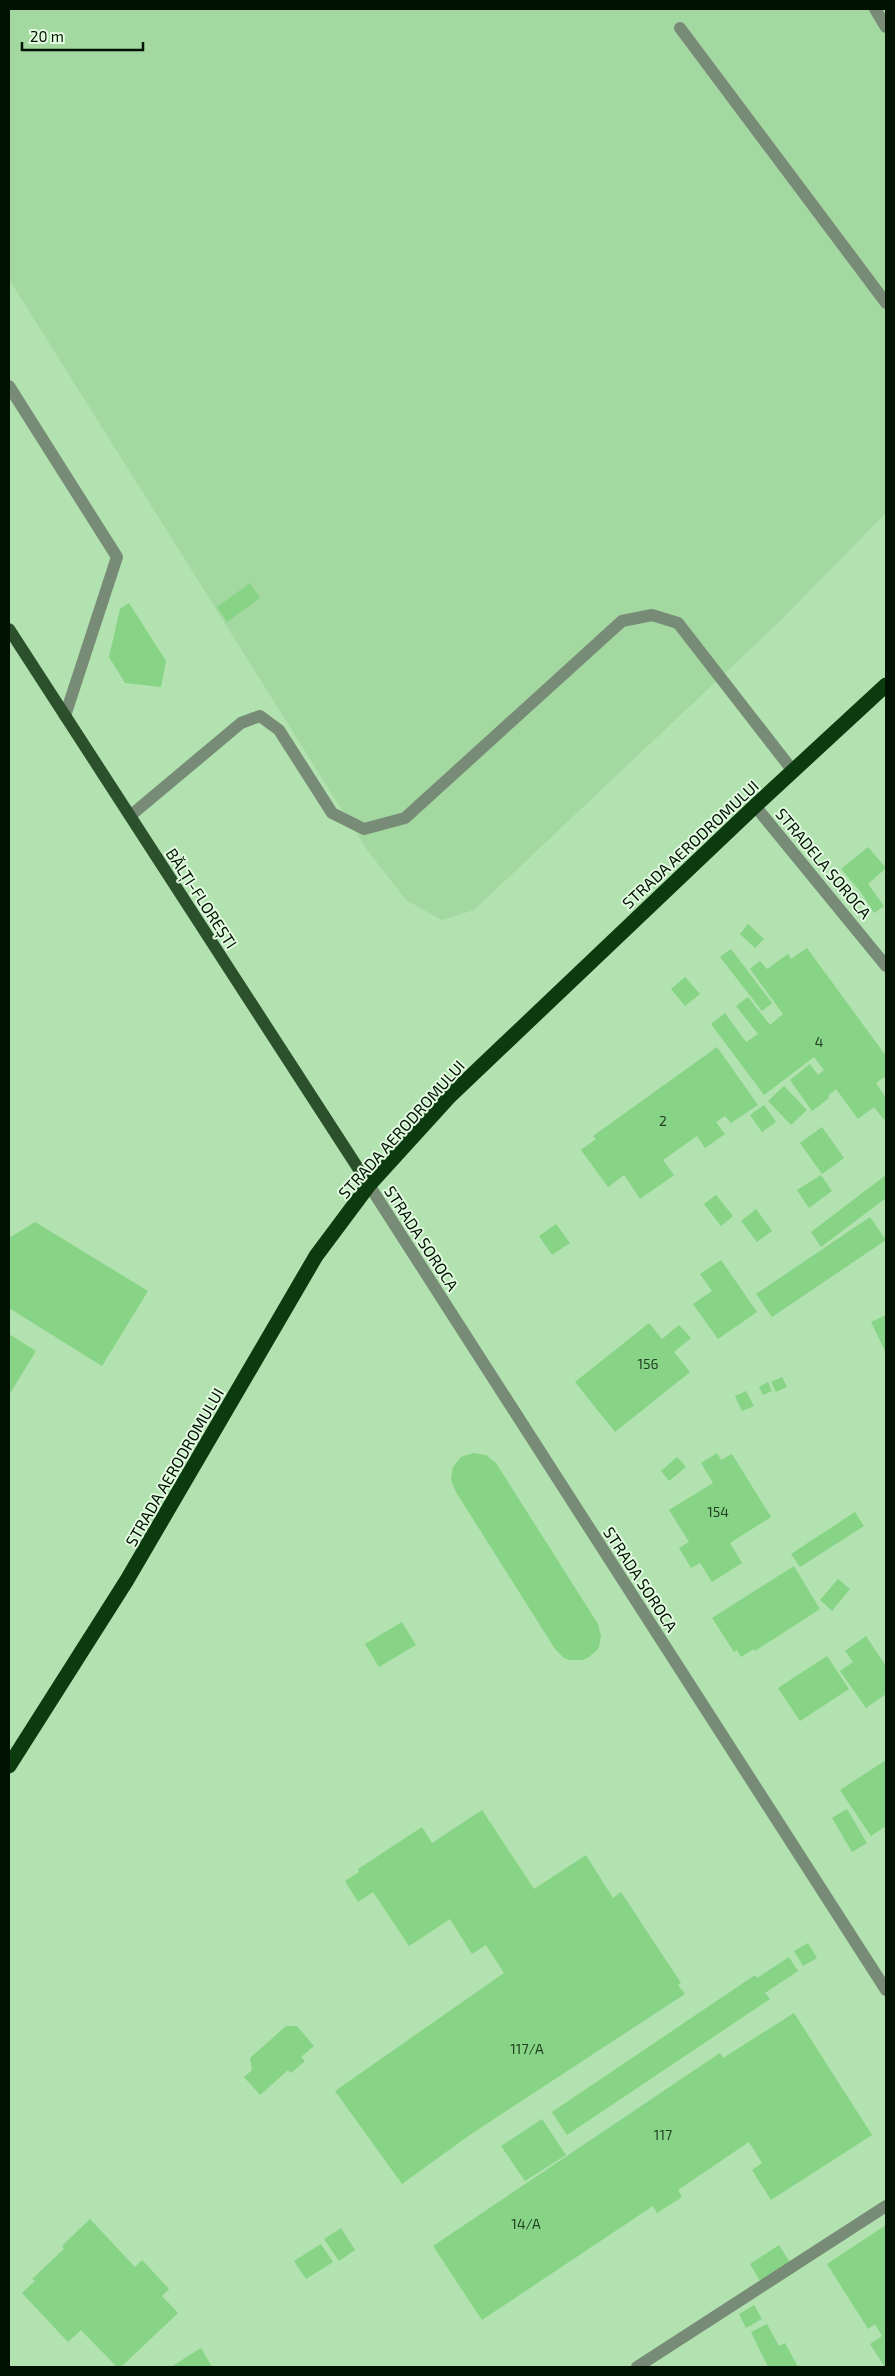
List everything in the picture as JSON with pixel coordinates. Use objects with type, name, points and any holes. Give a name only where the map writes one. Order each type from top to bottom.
[{"type":"highway","name":"STRADA AERODROMULUI","points":[[9,1766],[127,1580],[316,1256],[369,1186],[450,1096],[755,806],[886,685]]},
{"type":"main road","name":"BĂLȚI-FLOREȘTI","points":[[9,629],[369,1186]]},
{"type":"street","points":[[874,9],[886,26]]},
{"type":"street","points":[[680,28],[886,303]]},
{"type":"street","points":[[9,386],[15,406],[118,557],[65,716]]},
{"type":"street","points":[[130,816],[241,723],[260,716],[279,730],[332,813],[364,829],[405,818],[622,621],[652,615],[678,623],[793,772]]},
{"type":"street","name":"STRADELA SOROCА","points":[[755,806],[886,966]]},
{"type":"street","name":"STRADA SOROCA","points":[[369,1186],[886,1990]]},
{"type":"street","points":[[636,2367],[886,2206]]},
{"type":"shaded area","points":[[9,9],[886,9],[886,513],[778,623],[474,910],[442,920],[406,900],[367,850],[9,279]]},
{"type":"building","points":[[250,583],[260,598],[227,622],[217,607]]},
{"type":"building","points":[[129,603],[166,661],[161,687],[125,683],[109,657],[120,609]]},
{"type":"building","points":[[868,847],[886,868],[868,884],[884,906],[874,913],[860,891],[841,869]]},
{"type":"building","points":[[748,924],[764,939],[755,948],[740,934]]},
{"type":"building","points":[[807,948],[886,1056],[886,1076],[876,1083],[886,1098],[886,1118],[884,1120],[874,1107],[858,1119],[836,1089],[828,1096],[829,1098],[812,1111],[790,1080],[810,1064],[818,1075],[824,1070],[814,1057],[764,1095],[711,1024],[725,1013],[746,1042],[758,1034],[736,1006],[748,997],[770,1025],[783,1014],[750,969],[760,961],[767,969],[788,954],[791,959]]},
{"type":"building","points":[[731,949],[772,1003],[762,1011],[720,957]]},
{"type":"building","points":[[685,977],[700,994],[685,1006],[671,989]]},
{"type":"building","points":[[717,1047],[758,1105],[731,1123],[725,1116],[716,1122],[725,1134],[705,1148],[697,1136],[663,1160],[674,1175],[640,1199],[624,1175],[608,1187],[581,1150],[596,1139],[593,1136]]},
{"type":"building","points":[[784,1086],[807,1110],[791,1125],[768,1101]]},
{"type":"building","points":[[764,1105],[776,1122],[762,1132],[750,1115]]},
{"type":"building","points":[[822,1127],[844,1158],[822,1174],[800,1143]]},
{"type":"building","points":[[821,1175],[832,1191],[809,1208],[797,1190]]},
{"type":"building","points":[[886,1175],[886,1198],[821,1247],[811,1232]]},
{"type":"building","points":[[716,1195],[733,1216],[721,1226],[704,1204]]},
{"type":"building","points":[[756,1209],[772,1231],[757,1242],[741,1221]]},
{"type":"building","points":[[870,1217],[886,1240],[772,1317],[756,1294]]},
{"type":"building","points":[[35,1222],[148,1291],[102,1366],[9,1308],[9,1238]]},
{"type":"building","points":[[556,1224],[570,1243],[552,1255],[539,1236]]},
{"type":"building","points":[[721,1260],[757,1312],[718,1339],[693,1304],[712,1291],[700,1274]]},
{"type":"building","points":[[886,1315],[886,1353],[871,1322]]},
{"type":"building","points":[[649,1323],[662,1339],[679,1325],[691,1338],[674,1352],[690,1372],[615,1432],[575,1382]]},
{"type":"building","points":[[9,1334],[36,1351],[9,1395]]},
{"type":"building","points":[[782,1377],[787,1387],[776,1392],[771,1382]]},
{"type":"building","points":[[768,1382],[772,1391],[763,1395],[759,1387]]},
{"type":"building","points":[[746,1391],[754,1406],[742,1411],[735,1396]]},
{"type":"building","points":[[473,1453],[486,1455],[496,1463],[598,1624],[601,1636],[600,1642],[598,1649],[589,1657],[583,1660],[570,1660],[564,1658],[555,1649],[456,1492],[451,1480],[453,1467],[461,1457]]},
{"type":"building","points":[[717,1453],[721,1460],[732,1454],[771,1517],[730,1543],[742,1563],[712,1582],[700,1563],[691,1568],[679,1548],[689,1542],[669,1510],[713,1483],[701,1463]]},
{"type":"building","points":[[677,1457],[686,1467],[669,1481],[661,1471]]},
{"type":"building","points":[[855,1512],[864,1526],[800,1567],[791,1554]]},
{"type":"building","points":[[794,1566],[820,1609],[755,1651],[754,1649],[741,1657],[737,1650],[734,1652],[712,1618]]},
{"type":"building","points":[[838,1579],[850,1589],[832,1611],[820,1600]]},
{"type":"building","points":[[402,1622],[416,1645],[379,1667],[365,1644]]},
{"type":"building","points":[[866,1636],[886,1666],[886,1694],[866,1708],[840,1671],[853,1662],[845,1651]]},
{"type":"building","points":[[827,1656],[849,1689],[800,1721],[778,1688]]},
{"type":"building","points":[[886,1760],[886,1826],[871,1836],[840,1790]]},
{"type":"building","points":[[847,1809],[867,1843],[852,1852],[832,1818]]},
{"type":"building","points":[[482,1810],[534,1889],[586,1855],[613,1898],[621,1892],[681,1983],[678,1985],[685,1994],[471,2134],[402,2184],[335,2091],[504,1973],[486,1945],[472,1954],[450,1919],[409,1946],[373,1892],[358,1902],[345,1881],[359,1872],[358,1869],[422,1827],[432,1843]]},
{"type":"building","points":[[808,1943],[817,1958],[803,1966],[794,1951]]},
{"type":"building","points":[[789,1957],[798,1971],[765,1993],[770,1999],[567,2135],[552,2112],[755,1975],[757,1978]]},
{"type":"building","points":[[794,2013],[872,2135],[771,2200],[752,2170],[762,2163],[749,2142],[678,2190],[682,2197],[657,2213],[653,2206],[482,2320],[433,2246],[720,2053],[723,2058]]},
{"type":"building","points":[[286,2026],[297,2026],[314,2046],[301,2057],[305,2061],[291,2073],[288,2070],[260,2095],[244,2077],[252,2070],[250,2058]]},
{"type":"building","points":[[542,2119],[566,2155],[525,2181],[501,2146]]},
{"type":"building","points":[[90,2219],[135,2267],[142,2260],[169,2289],[162,2296],[178,2313],[121,2367],[117,2367],[81,2330],[68,2342],[22,2293],[35,2281],[32,2279],[64,2249],[62,2246]]},
{"type":"building","points":[[886,2225],[885,2367],[870,2344],[882,2336],[875,2324],[868,2329],[827,2264]]},
{"type":"building","points":[[341,2228],[355,2250],[339,2261],[324,2239]]},
{"type":"building","points":[[321,2244],[333,2262],[306,2279],[294,2261]]},
{"type":"building","points":[[779,2245],[794,2269],[764,2288],[750,2264]]},
{"type":"building","points":[[754,2305],[762,2319],[746,2328],[739,2314]]},
{"type":"building","points":[[767,2324],[779,2346],[785,2343],[798,2367],[768,2367],[751,2332]]},
{"type":"building","points":[[201,2348],[212,2367],[171,2367]]}]
